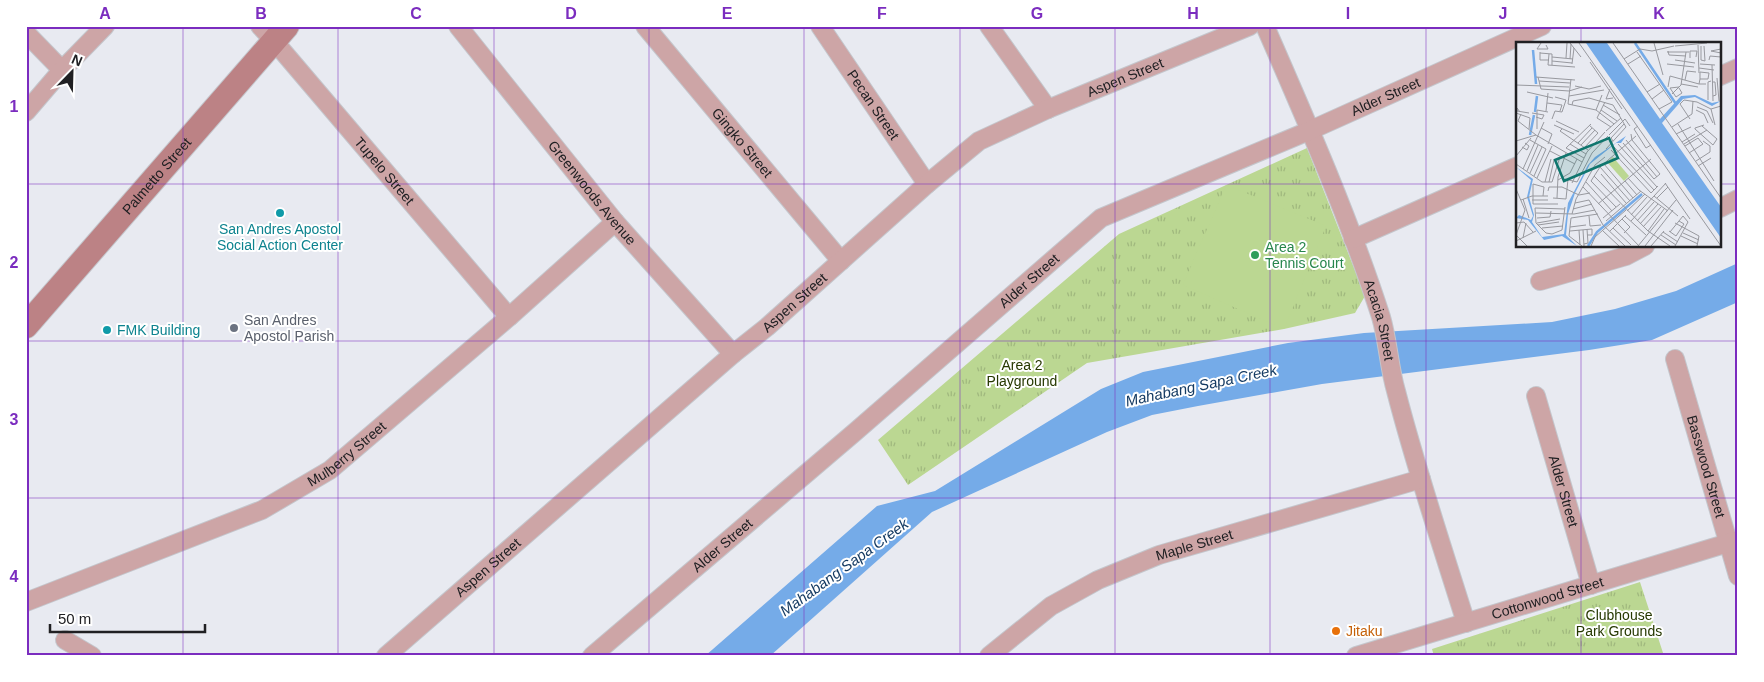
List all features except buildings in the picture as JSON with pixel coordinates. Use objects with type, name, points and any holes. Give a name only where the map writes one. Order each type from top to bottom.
[{"type":"street","points":[[26,112],[62,70],[105,26]]},
{"type":"street","name":"Greenwoods Avenue","points":[[458,26],[615,222],[733,354]]},
{"type":"street","name":"Gingko Street","points":[[645,26],[840,261]]},
{"type":"street","name":"Pecan Street","points":[[820,26],[927,184]]},
{"type":"street","points":[[989,26],[1048,108]]},
{"type":"street","name":"Aspen Street","points":[[386,656],[733,354],[767,327],[927,184],[979,141],[1048,108],[1250,26]]},
{"type":"street","name":"Acacia Street","points":[[1265,26],[1311,130],[1382,320],[1395,390],[1466,622]]},
{"type":"street","name":"Alder Street","points":[[592,656],[855,432],[1101,218],[1311,130],[1542,26]]},
{"type":"street","name":"Tupelo Street","points":[[274,31],[509,316]]},
{"type":"street","name":"Palmetto Street","points":[[26,326],[274,31]]},
{"type":"street","points":[[26,33],[62,70]]},
{"type":"street","points":[[1722,75],[1738,68]]},
{"type":"street","points":[[1353,239],[1516,167]]},
{"type":"street","points":[[1722,207],[1738,198]]},
{"type":"street","name":"Mulberry Street","points":[[26,602],[262,510],[330,470],[615,222]]},
{"type":"street","points":[[1540,281],[1626,256],[1641,248]]},
{"type":"street","name":"Basswood Street","points":[[1675,359],[1733,541],[1738,576]]},
{"type":"street","name":"Alder Street","points":[[1536,396],[1591,586]]},
{"type":"street","name":"Maple Street","points":[[989,656],[1051,606],[1098,580],[1159,555],[1421,479]]},
{"type":"street","name":"Cottonwood Street","points":[[1356,656],[1591,586],[1733,541]]},
{"type":"street","points":[[66,640],[92,656]]},
{"type":"green space","name":"Area 2 Playground","points":[[1307,148],[1365,296],[1355,313],[1284,329],[1087,363],[908,485],[878,440],[1119,234]]},
{"type":"green space","name":"Area 2 Tennis Court","points":[[1226,185],[1326,226],[1284,329],[1183,285]]},
{"type":"green space","name":"Clubhouse Park Grounds","points":[[1640,582],[1664,656],[1434,656],[1432,649]]},
{"type":"water","name":"Mahabang Sapa Creek","points":[[1738,263],[1738,302],[1652,340],[1589,350],[1322,384],[1152,415],[1107,432],[932,512],[770,656],[705,656],[877,506],[935,491],[1101,389],[1143,372],[1288,343],[1364,333],[1552,322],[1615,309],[1676,291]]},
{"type":"place","name":"San Andres Apostol Social Action Center","points":[[280,213]]},
{"type":"place","name":"Area 2 Tennis Court","points":[[1255,255]]},
{"type":"place","name":"San Andres Apostol Parish","points":[[234,328]]},
{"type":"place","name":"FMK Building","points":[[107,330]]},
{"type":"place","name":"Jitaku","points":[[1336,631]]}]
